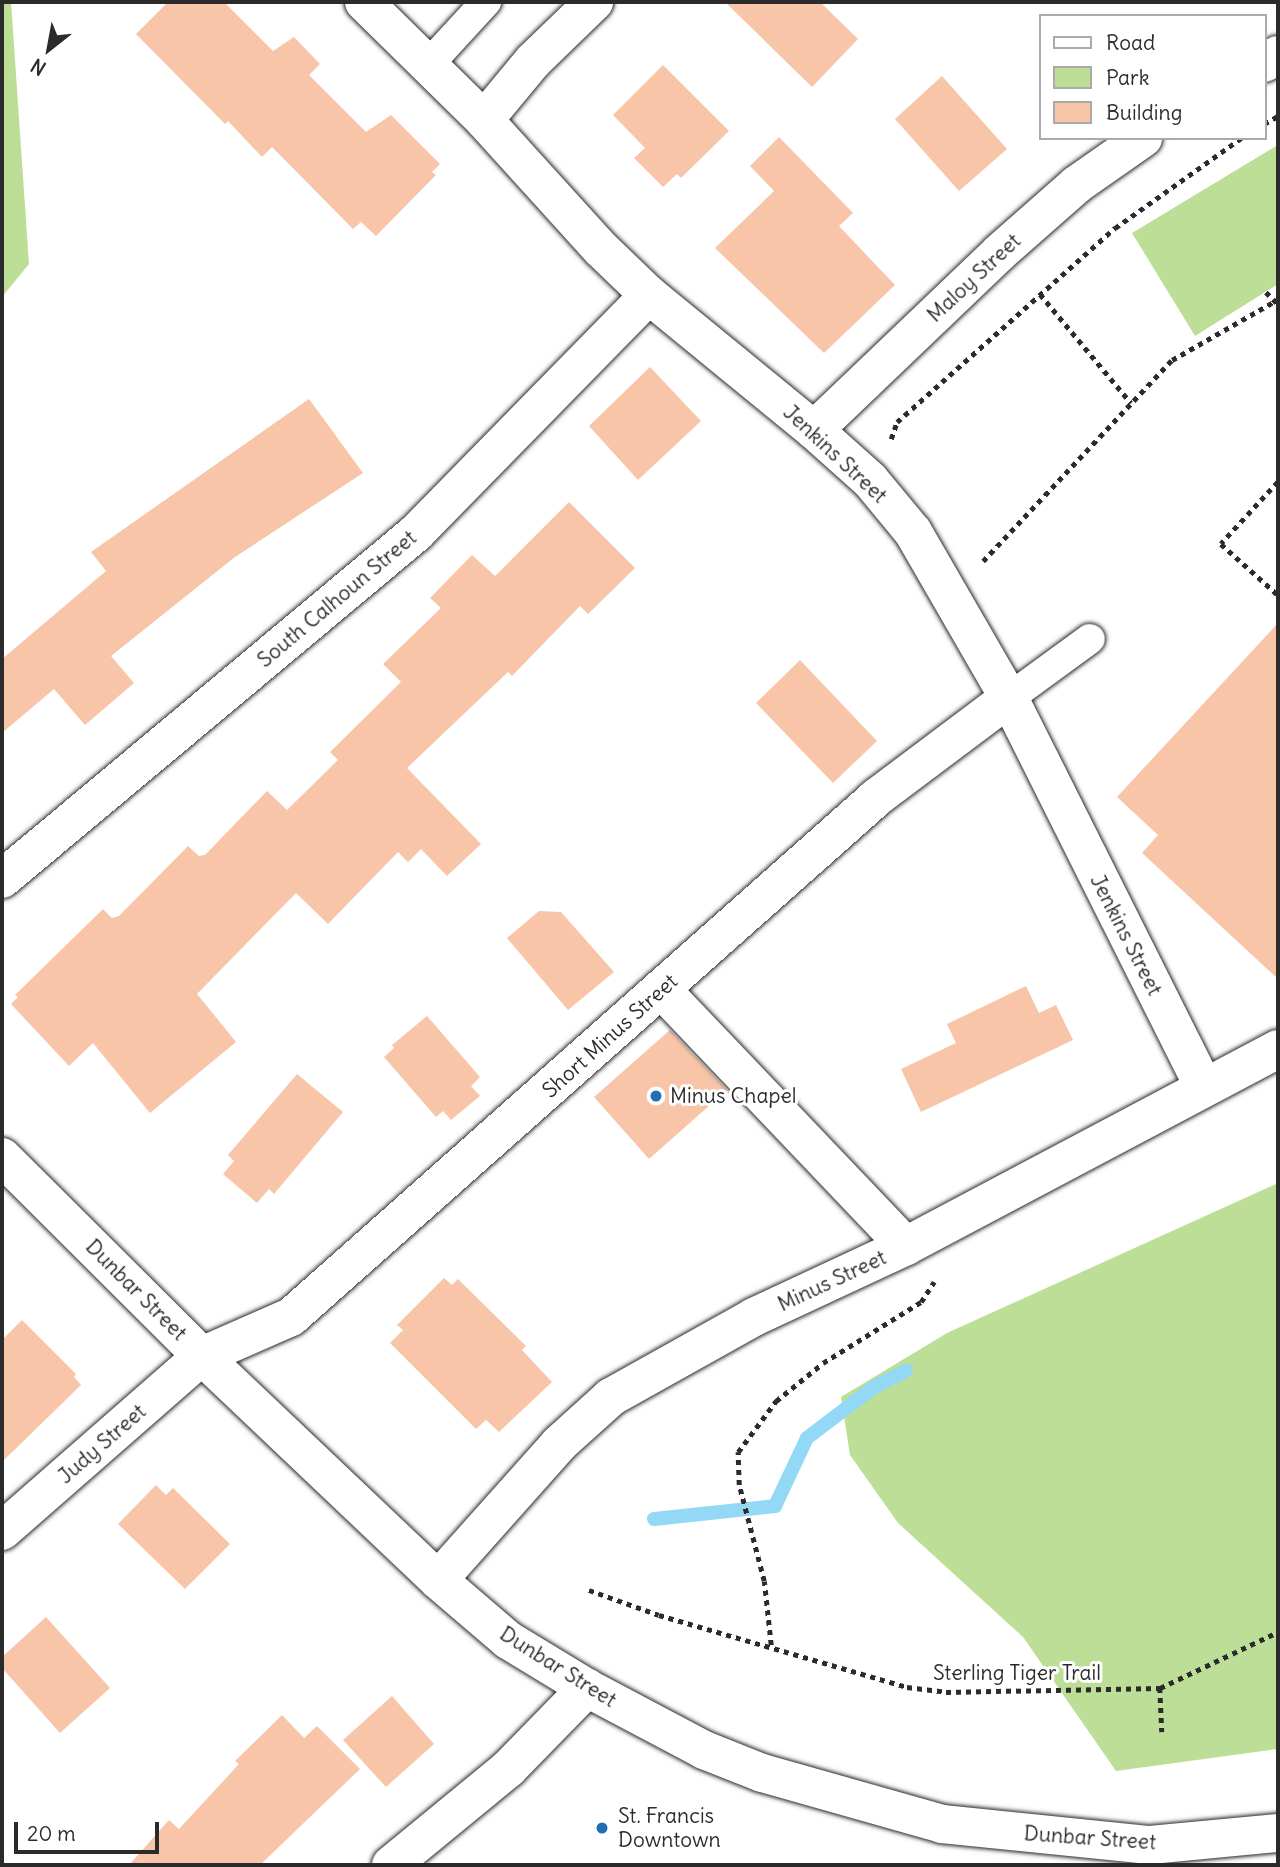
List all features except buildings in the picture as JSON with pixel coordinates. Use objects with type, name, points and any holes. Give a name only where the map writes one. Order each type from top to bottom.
[{"type":"street","name":"Jenkins Street","points":[[364,2],[484,120],[649,295],[814,430],[870,480],[913,532],[1009,698],[1204,1087]]},
{"type":"street","points":[[484,120],[533,61],[594,2]]},
{"type":"street","name":"Maloy Street","points":[[814,430],[999,253],[1076,185],[1140,140]]},
{"type":"street","name":"South Calhoun Street","points":[[2,879],[416,533],[649,295]]},
{"type":"street","name":"Short Minus Street","points":[[202,1356],[291,1317],[877,797],[1009,698]]},
{"type":"street","points":[[661,989],[906,1246]]},
{"type":"street","name":"Minus Street","points":[[438,1580],[559,1444],[611,1397],[754,1317],[906,1246],[1278,1049]]},
{"type":"street","name":"Dunbar Street","points":[[2,1157],[202,1356],[438,1580],[508,1640],[587,1688],[705,1750],[762,1773],[943,1824],[1150,1845],[1278,1833]]},
{"type":"street","name":"Judy Street","points":[[2,1531],[202,1356]]},
{"type":"street","points":[[390,1865],[509,1768],[587,1688]]},
{"type":"lane","points":[[428,65],[486,2]]},
{"type":"lane","points":[[1009,698],[1090,639]]},
{"type":"path","points":[[890,446],[897,422],[1040,294],[1149,201],[1238,140]]},
{"type":"path","points":[[979,565],[1172,360],[1277,303],[1266,292]]},
{"type":"path","points":[[1040,294],[1131,403]]},
{"type":"path","points":[[1278,482],[1221,544],[1278,594]]},
{"type":"path","points":[[771,1644],[757,1553],[739,1485],[738,1452],[776,1401],[823,1363],[921,1302],[937,1275]]},
{"type":"path","name":"Sterling Tiger Trail","points":[[589,1590],[659,1615],[771,1644],[907,1687],[946,1692],[1160,1688],[1278,1632]]},
{"type":"path","points":[[1160,1688],[1162,1732]]},
{"type":"green space","points":[[2,2],[11,2],[29,264],[2,297]]},
{"type":"green space","points":[[1278,145],[1278,284],[1195,336],[1132,233]]},
{"type":"green space","points":[[1278,1183],[1278,1749],[1116,1771],[1023,1637],[898,1523],[850,1455],[841,1397],[947,1333]]},
{"type":"waterway","points":[[654,1519],[775,1506],[807,1438],[874,1387],[906,1371]]},
{"type":"place","name":"Minus Chapel","points":[[656,1096]]},
{"type":"place","name":"St. Francis Downtown","points":[[602,1828]]}]
